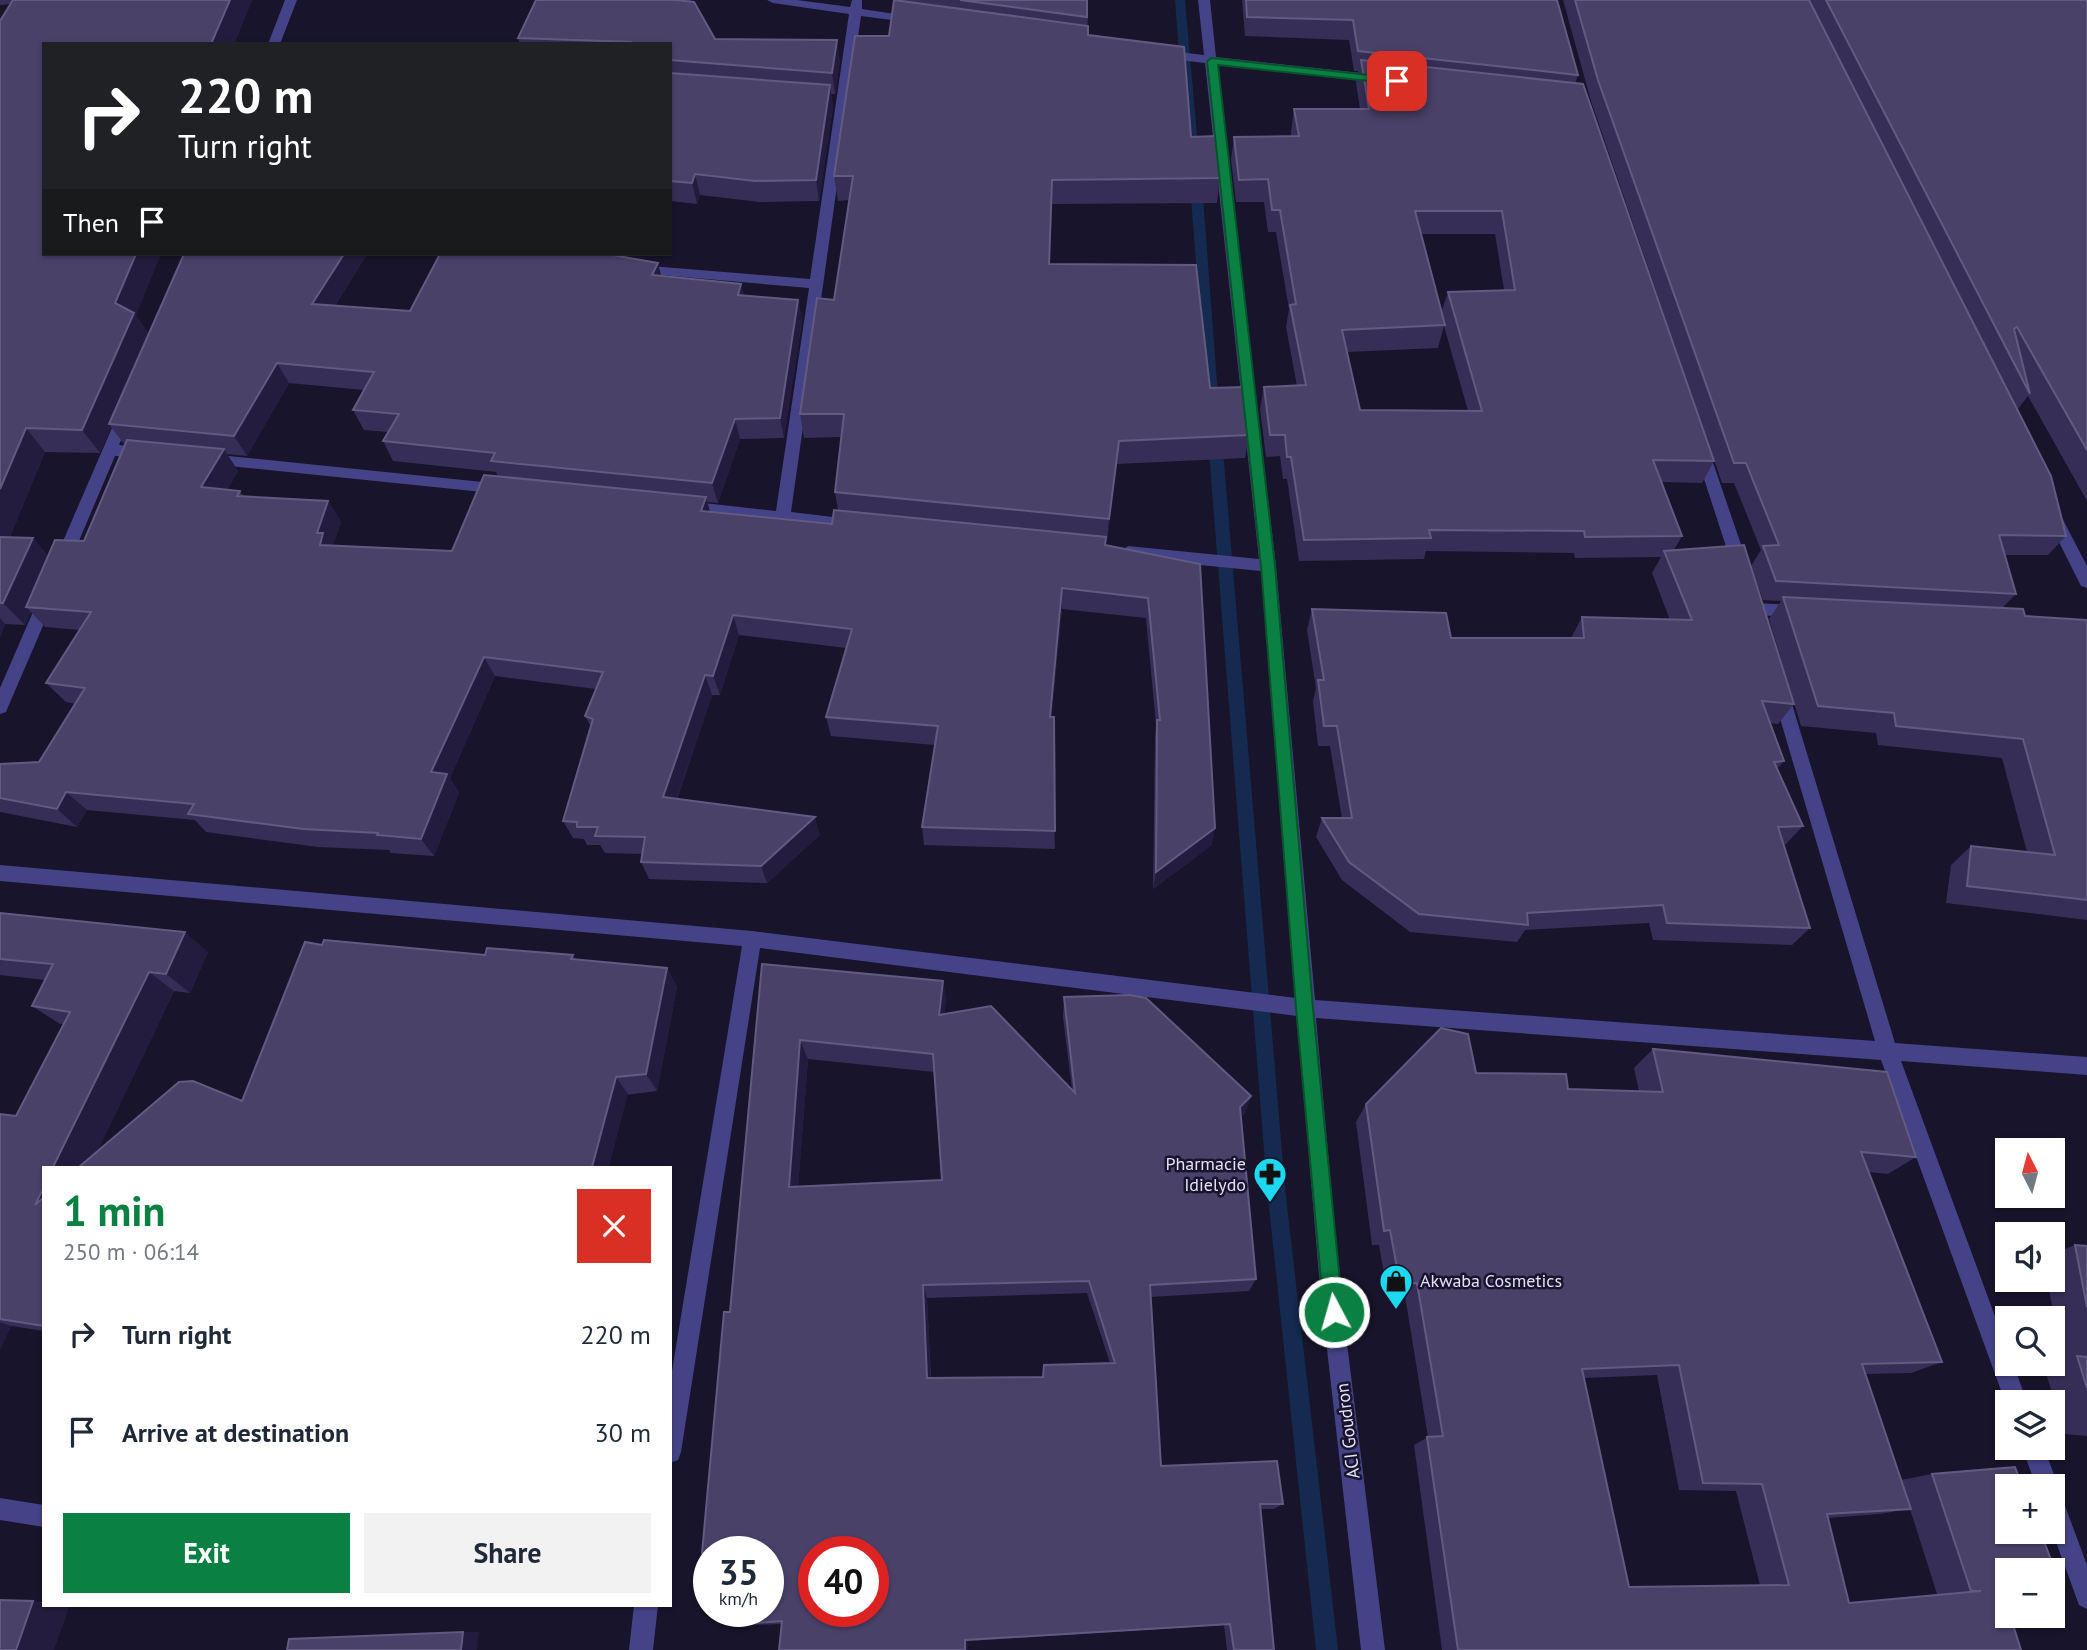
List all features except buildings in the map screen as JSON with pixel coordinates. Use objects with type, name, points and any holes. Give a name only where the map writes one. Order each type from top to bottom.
[{"type":"street","points":[[275,42],[291,0]]},
{"type":"street","points":[[773,0],[857,6],[924,21]]},
{"type":"street","name":"ACI Goudron","points":[[1204,0],[1268,566],[1330,1287],[1373,1650]]},
{"type":"street","points":[[783,517],[816,284],[836,101],[857,6]]},
{"type":"street","points":[[1144,51],[1390,80]]},
{"type":"street","points":[[626,268],[816,284]]},
{"type":"street","points":[[0,707],[131,401]]},
{"type":"street","points":[[1693,427],[1753,602],[1811,612]]},
{"type":"street","points":[[110,450],[164,455]]},
{"type":"street","points":[[192,458],[522,491]]},
{"type":"street","points":[[673,506],[866,526]]},
{"type":"street","points":[[2050,508],[2087,582]]},
{"type":"street","points":[[1115,551],[1268,566]]},
{"type":"street","points":[[1776,676],[1887,1049],[2012,1390]]},
{"type":"street","points":[[0,873],[752,939],[1304,1008],[1887,1049],[2087,1066]]},
{"type":"street","points":[[672,1439],[752,939]]},
{"type":"street","points":[[0,1509],[42,1516]]},
{"type":"street","points":[[2065,1536],[2087,1597]]},
{"type":"street","points":[[641,1650],[646,1607]]},
{"type":"waterway","points":[[1180,0],[1193,158]]},
{"type":"waterway","points":[[1196,184],[1213,409]]},
{"type":"waterway","points":[[1215,439],[1276,1188],[1327,1650]]},
{"type":"place","name":"Pharmacie Idielydo","points":[[1270,1204]]},
{"type":"place","name":"Akwaba Cosmetics","points":[[1396,1311]]},
{"type":"route","points":[[1334,1312],[1304,1008],[1268,566],[1212,61],[1397,81]]}]
